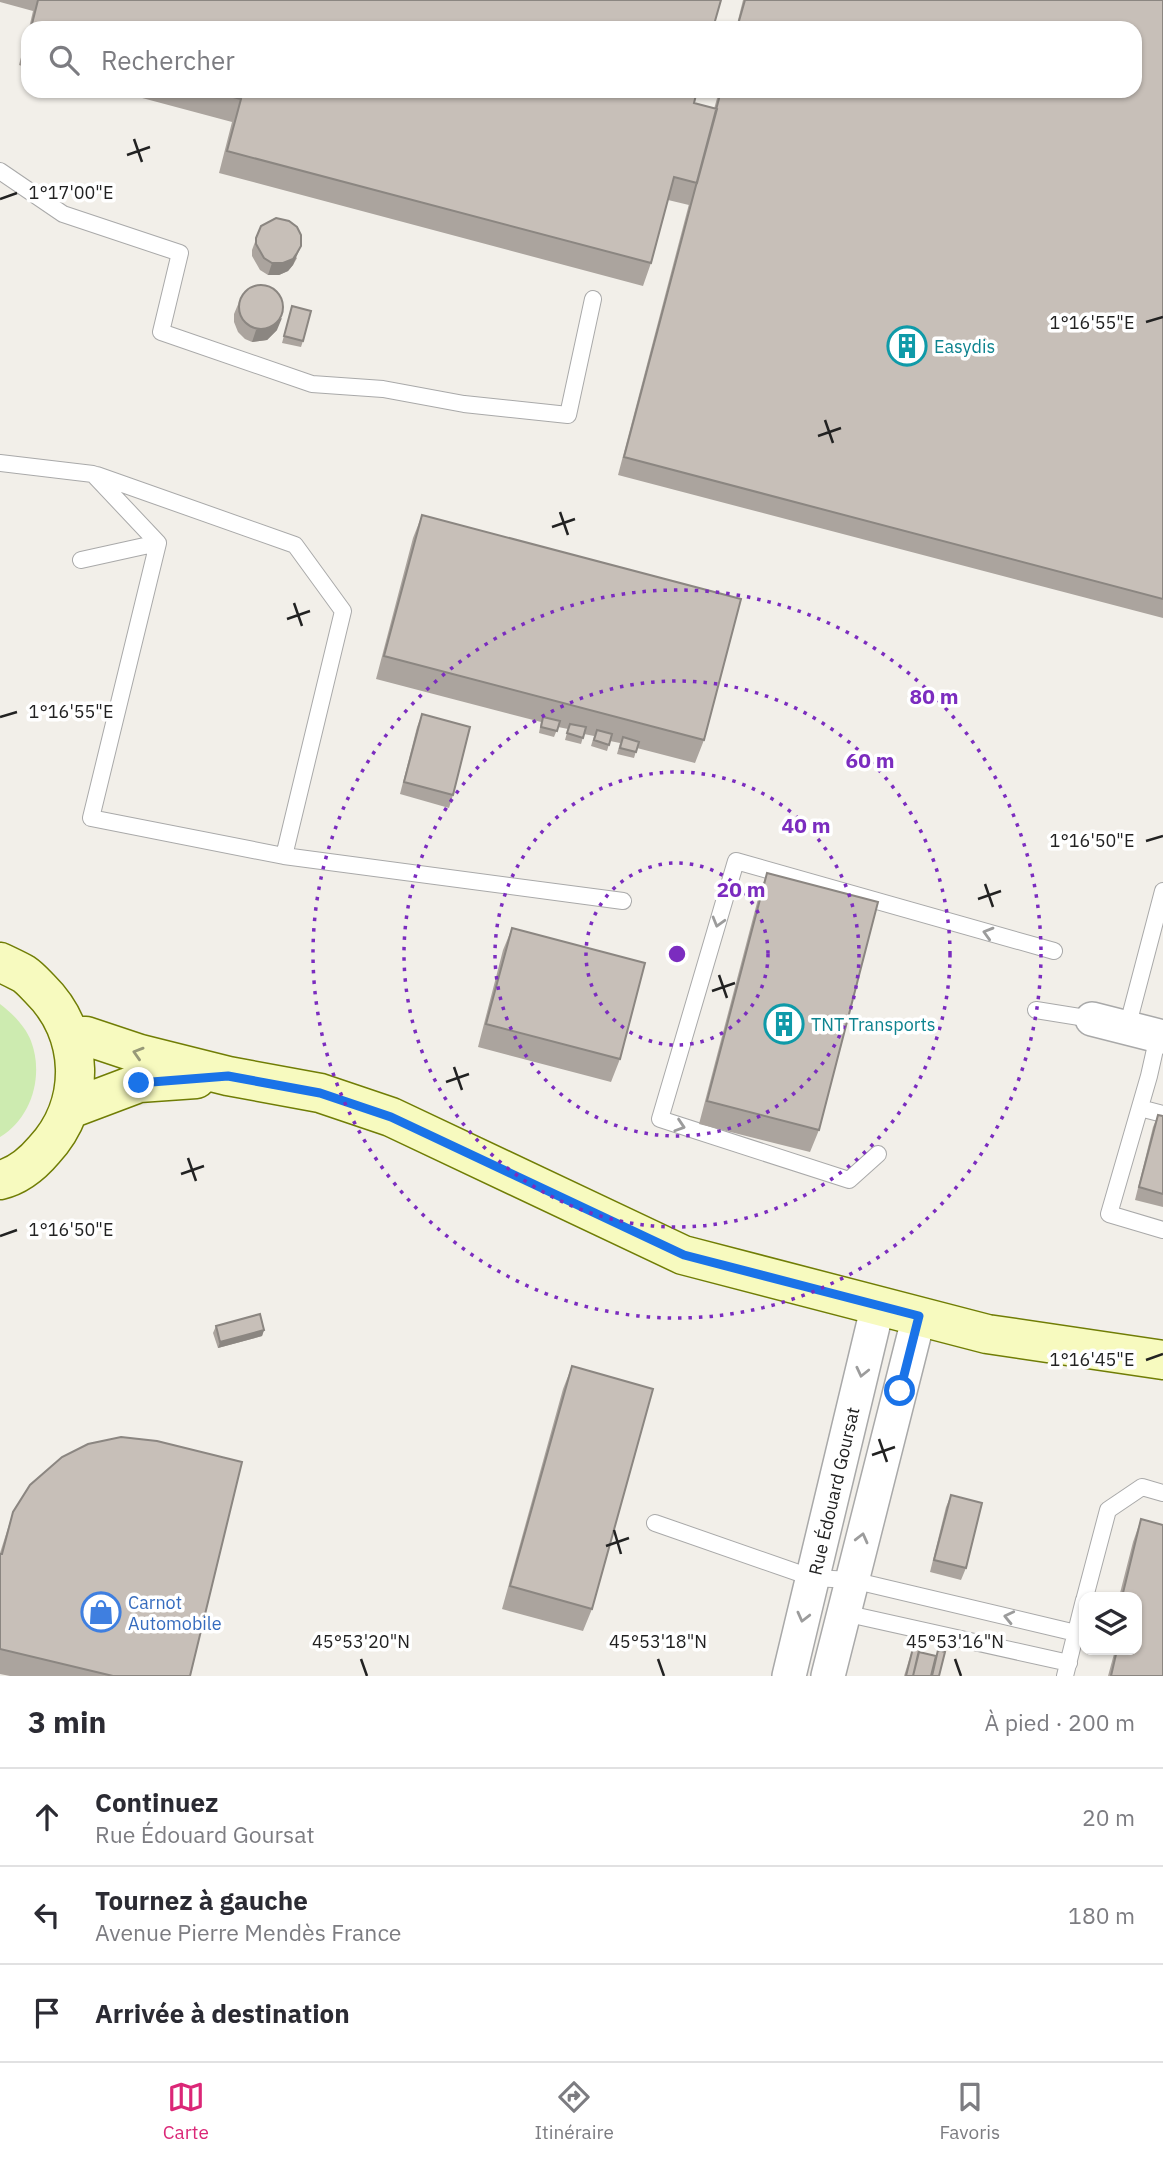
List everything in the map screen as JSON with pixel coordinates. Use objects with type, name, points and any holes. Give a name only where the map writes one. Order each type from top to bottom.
[{"type":"main road","points":[[0,962],[26,975],[54,1002],[71,1036],[76,1073],[70,1109],[55,1138],[33,1163],[0,1181]]},
{"type":"main road","points":[[71,1036],[86,1036],[140,1054],[228,1076],[320,1093],[391,1117],[684,1255],[987,1334],[1163,1360]]},
{"type":"main road","points":[[70,1109],[139,1083],[228,1076]]},
{"type":"street","points":[[1092,1019],[1150,1034]]},
{"type":"street","name":"Rue Édouard Goursat","points":[[789,1676],[878,1306]]},
{"type":"street","name":"Rue Édouard Goursat","points":[[828,1676],[919,1316]]},
{"type":"lane","points":[[0,171],[63,214],[180,253],[161,332],[313,384],[383,389],[464,404],[568,415],[593,299]]},
{"type":"lane","points":[[0,463],[93,474],[295,545],[343,611],[284,856]]},
{"type":"lane","points":[[93,474],[158,543]]},
{"type":"lane","points":[[81,560],[158,543]]},
{"type":"lane","points":[[158,543],[91,818],[284,856],[623,901]]},
{"type":"lane","points":[[878,1154],[849,1180],[660,1119],[736,861],[1054,951]]},
{"type":"lane","points":[[1163,891],[1150,1034],[1140,1108],[1109,1214],[1163,1230]]},
{"type":"lane","points":[[1036,1010],[1092,1019]]},
{"type":"lane","points":[[1140,1108],[1163,1114]]},
{"type":"lane","points":[[1087,1592],[1108,1510],[1142,1488],[1163,1493]]},
{"type":"lane","points":[[655,1523],[813,1578],[852,1580],[1076,1633]]},
{"type":"lane","points":[[844,1613],[1067,1669],[1079,1622]]},
{"type":"green space","points":[[0,1004],[18,1021],[31,1041],[36,1068],[32,1095],[27,1107],[11,1129],[0,1137]]},
{"type":"building","points":[[38,0],[721,0],[715,21],[33,21]]},
{"type":"building","name":"Easydis","points":[[745,0],[1163,0],[1163,599],[624,457],[719,98],[1142,98],[1142,21],[739,21]]},
{"type":"building","points":[[237,98],[695,98],[694,103],[717,109],[697,183],[674,177],[651,263],[227,151],[241,99]]},
{"type":"building","points":[[276,218],[289,221],[297,227],[301,235],[301,246],[297,253],[293,259],[283,263],[272,263],[264,258],[256,244],[261,226]]},
{"type":"building","points":[[261,285],[270,286],[277,291],[282,298],[282,316],[277,323],[270,328],[261,329],[252,328],[245,323],[240,316],[239,307],[240,298],[245,291],[252,286]]},
{"type":"building","points":[[292,306],[311,311],[303,341],[284,336]]},
{"type":"building","points":[[422,515],[741,599],[704,740],[384,656]]},
{"type":"building","points":[[422,714],[470,727],[453,795],[404,782]]},
{"type":"building","points":[[543,717],[560,721],[557,731],[541,727]]},
{"type":"building","points":[[570,724],[586,727],[583,738],[567,733]]},
{"type":"building","points":[[597,730],[612,734],[609,745],[594,740]]},
{"type":"building","points":[[623,737],[639,742],[636,752],[620,748]]},
{"type":"building","name":"TNT Transports","points":[[767,873],[878,902],[819,1130],[707,1101]]},
{"type":"building","points":[[512,928],[645,963],[620,1059],[486,1024]]},
{"type":"building","points":[[1158,1115],[1163,1116],[1163,1194],[1139,1187]]},
{"type":"building","points":[[260,1314],[264,1330],[220,1342],[216,1326]]},
{"type":"building","points":[[572,1366],[653,1389],[592,1609],[510,1586]]},
{"type":"building","name":"Carnot Automobile","points":[[121,1437],[157,1441],[242,1462],[190,1676],[113,1676],[0,1649],[0,1554],[13,1512],[30,1485],[62,1457],[88,1444]]},
{"type":"building","points":[[951,1495],[982,1503],[966,1568],[934,1560]]},
{"type":"building","points":[[1141,1519],[1163,1525],[1163,1676],[1111,1676],[1116,1655],[1142,1655],[1142,1592],[1123,1592]]},
{"type":"building","points":[[914,1644],[920,1646],[913,1676],[906,1676]]},
{"type":"building","points":[[938,1650],[945,1652],[939,1676],[932,1676]]},
{"type":"building","points":[[919,1652],[936,1656],[931,1676],[913,1676]]},
{"type":"place","name":"Easydis","points":[[907,346]]},
{"type":"place","name":"TNT Transports","points":[[784,1024]]},
{"type":"place","name":"Carnot Automobile","points":[[101,1612]]},
{"type":"route","points":[[139,1083],[228,1076],[320,1093],[391,1117],[684,1255],[919,1316],[900,1391]]}]
